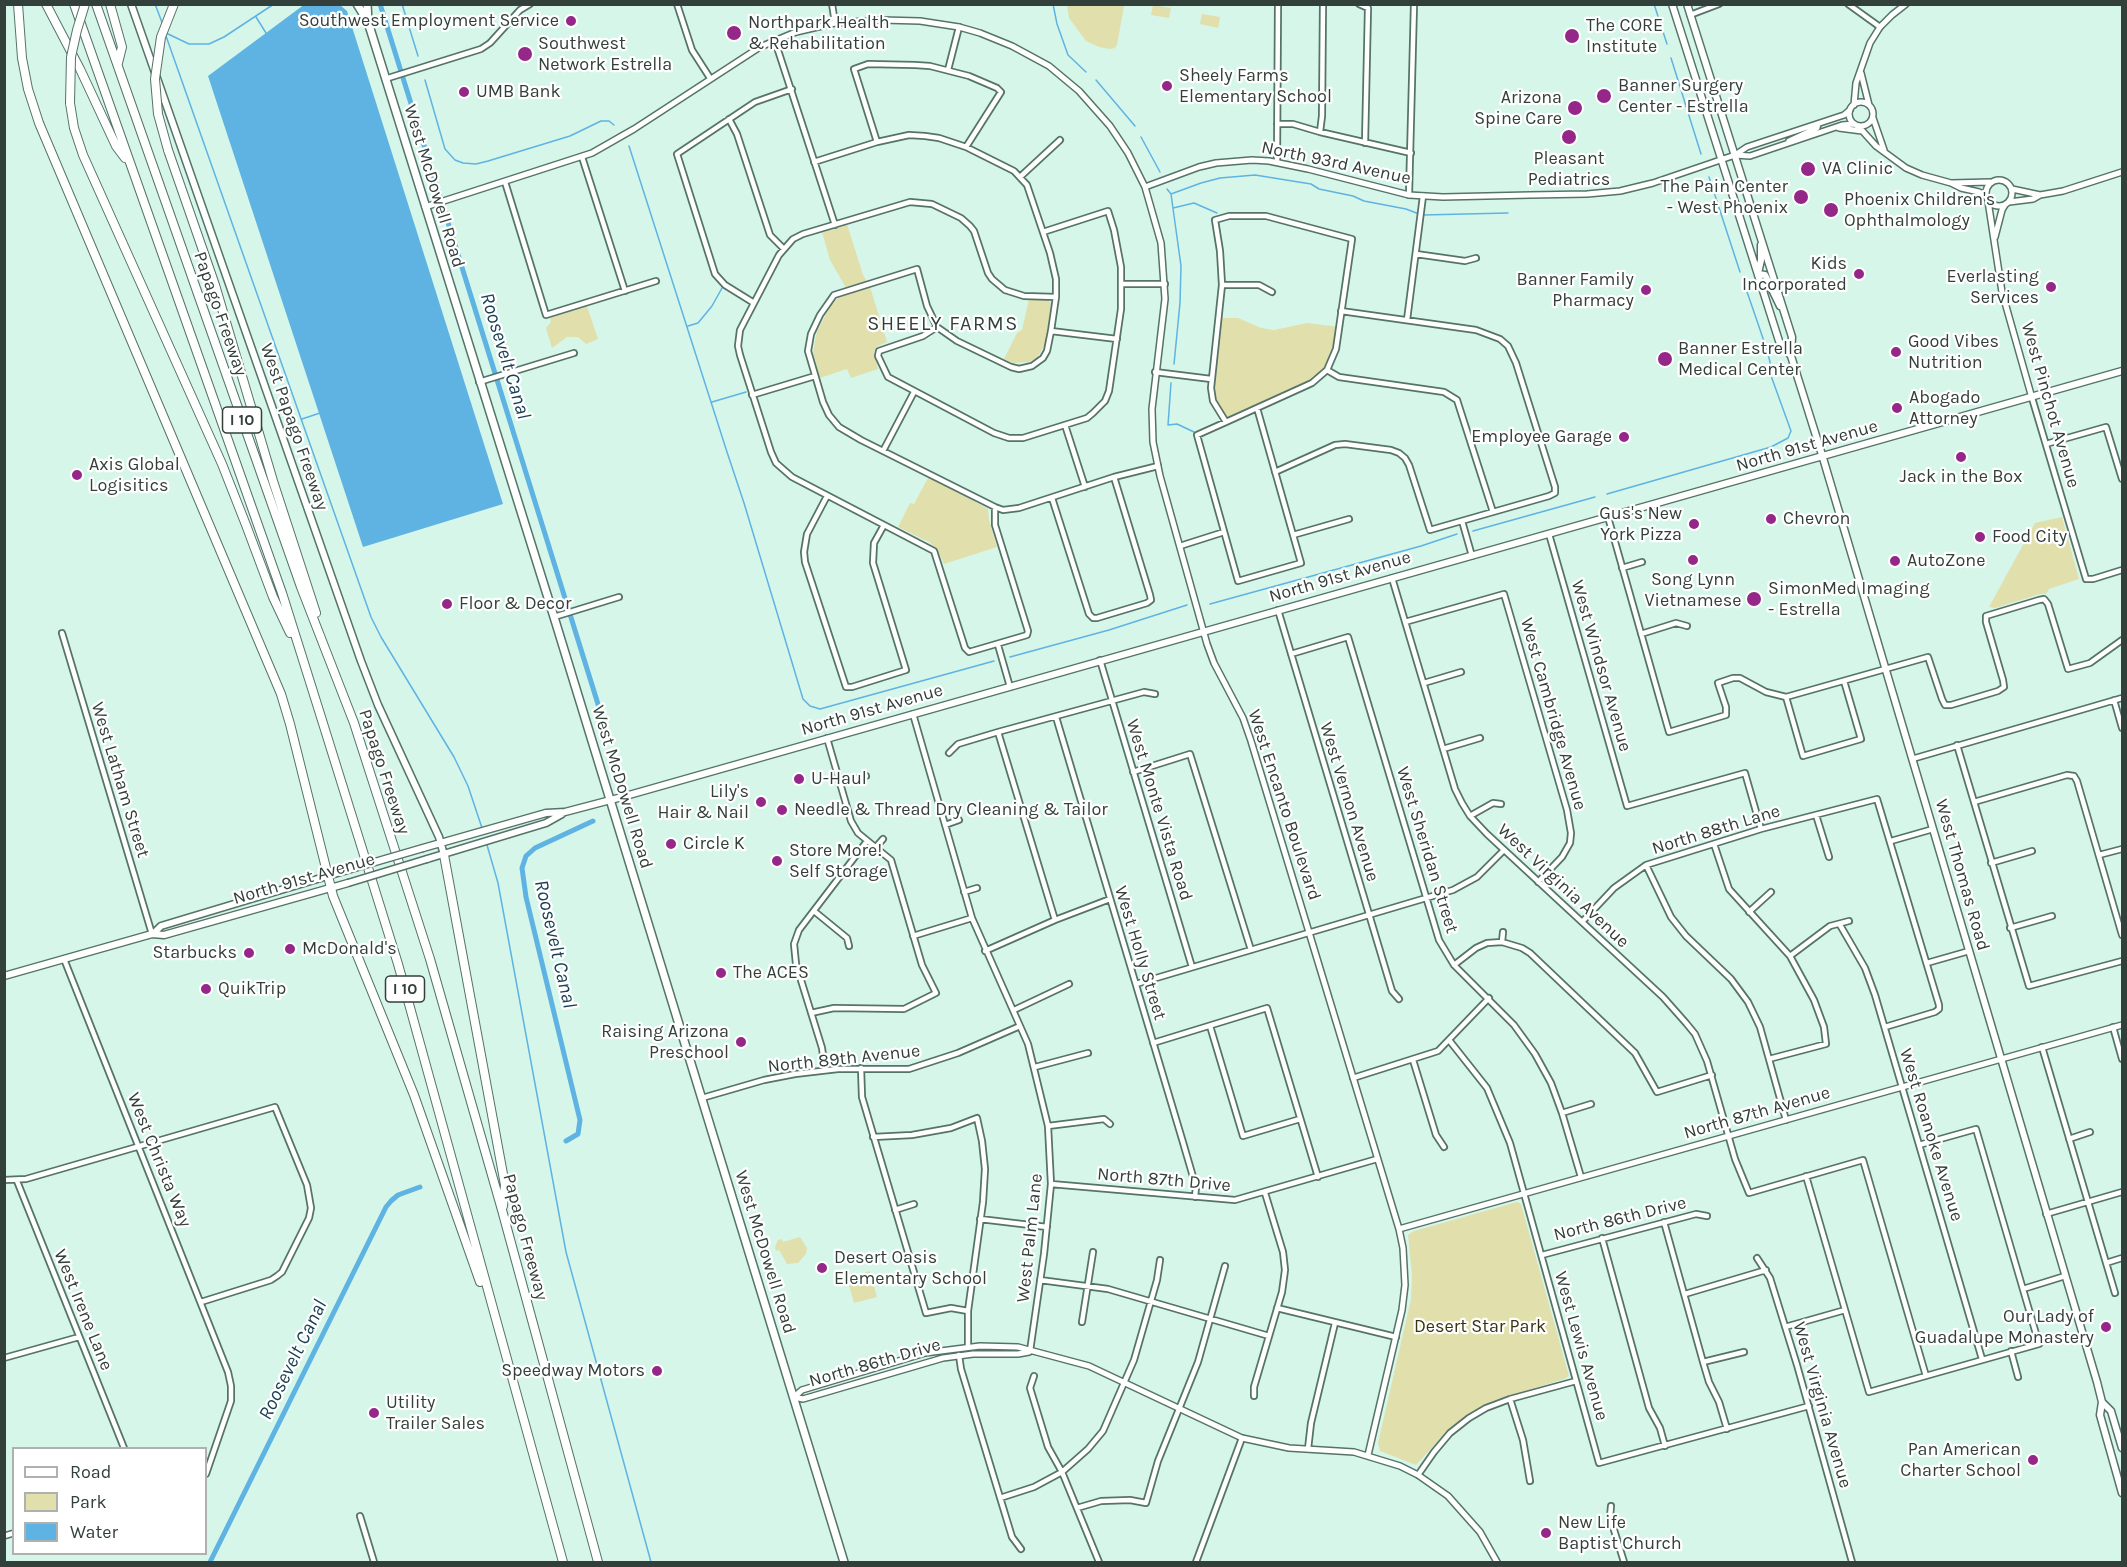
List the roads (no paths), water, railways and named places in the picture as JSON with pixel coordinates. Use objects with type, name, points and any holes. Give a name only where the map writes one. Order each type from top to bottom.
[{"type":"highway","points":[[18,4],[22,58],[36,116],[281,694],[330,888],[414,1095],[496,1325]]},
{"type":"highway","points":[[46,4],[116,146],[131,167]]},
{"type":"highway","name":"Papago Freeway","points":[[74,4],[282,593],[398,964],[563,1563]]},
{"type":"highway","points":[[86,4],[71,57],[70,103],[74,128],[83,155],[222,464],[273,597],[301,657]]},
{"type":"highway","name":"Papago Freeway","points":[[96,4],[301,587],[354,723],[430,959],[502,1210],[598,1563]]},
{"type":"highway","points":[[110,4],[122,47],[117,65]]},
{"type":"highway","points":[[174,4],[161,37],[155,79],[158,114],[221,306],[273,481],[308,584],[326,649]]},
{"type":"highway","points":[[444,855],[505,1185],[502,1210]]},
{"type":"main road","name":"West Papago Freeway","points":[[130,4],[361,661],[378,705],[441,842],[444,855]]},
{"type":"main road","name":"West McDowell Road","points":[[357,4],[359,11],[368,21]]},
{"type":"main road","name":"West McDowell Road","points":[[368,4],[368,21],[385,79],[611,800],[844,1563]]},
{"type":"main road","name":"West Thomas Road","points":[[1672,4],[1779,341],[1791,356]]},
{"type":"main road","name":"West Thomas Road","points":[[1687,4],[1792,337],[1791,356],[2102,1402],[2100,1415],[2122,1492]]},
{"type":"main road","points":[[1684,43],[1700,45]]},
{"type":"main road","points":[[1761,237],[1761,260],[1758,274],[1765,275],[1775,299],[1784,312]]},
{"type":"main road","name":"North 91st Avenue","points":[[152,934],[161,926],[441,842],[546,813],[565,812],[611,800],[1100,660],[1823,458],[2122,371]]},
{"type":"main road","name":"North 91st Avenue","points":[[4,976],[152,934],[164,935],[444,855],[546,823],[565,812]]},
{"type":"main road","name":"West Thomas Road","points":[[2102,1402],[2111,1411],[2122,1448]]},
{"type":"street","points":[[385,79],[481,49],[490,43],[520,10],[530,4]]},
{"type":"street","points":[[677,4],[692,50],[710,78]]},
{"type":"street","points":[[832,4],[835,23]]},
{"type":"street","points":[[1277,162],[1278,4]]},
{"type":"street","points":[[1320,132],[1323,4]]},
{"type":"street","points":[[1359,4],[1368,8],[1365,143]]},
{"type":"street","points":[[1409,195],[1414,4]]},
{"type":"street","points":[[1690,15],[1719,4]]},
{"type":"street","points":[[1848,4],[1880,27]]},
{"type":"street","points":[[1906,4],[1880,27],[1868,49],[1856,83],[1850,118],[1876,146],[1915,173],[1951,183],[1987,198],[1996,206],[2063,191],[2122,172]]},
{"type":"street","name":"West Encanto Boulevard","points":[[425,207],[582,157],[627,133],[752,52],[796,32],[835,23],[903,20],[933,22],[959,27],[1012,46],[1048,66],[1095,108],[1123,144],[1145,187],[1159,231],[1165,284],[1152,394],[1152,428],[1158,466],[1203,632],[1214,663],[1246,725],[1399,1229],[1406,1285],[1368,1455]]},
{"type":"street","points":[[948,70],[959,27]]},
{"type":"street","points":[[775,41],[835,225]]},
{"type":"street","points":[[878,142],[854,69],[868,64],[930,66],[969,76],[1001,92],[966,147]]},
{"type":"street","points":[[1861,72],[1884,150]]},
{"type":"street","points":[[754,303],[725,285],[715,274],[677,154],[755,102],[792,89]]},
{"type":"street","points":[[1852,108],[1861,103],[1869,105]]},
{"type":"street","name":"North 93rd Avenue","points":[[1145,187],[1183,172],[1215,163],[1245,160],[1277,162],[1409,195],[1578,194],[1620,191],[1653,183],[1735,155],[1747,147],[1845,115],[1852,108]]},
{"type":"street","points":[[729,118],[737,134],[770,236],[784,249]]},
{"type":"street","points":[[1856,125],[1865,126],[1873,118]]},
{"type":"street","points":[[1277,123],[1293,124],[1411,153]]},
{"type":"street","name":"North 93rd Avenue","points":[[1735,155],[1750,156],[1847,123],[1856,125]]},
{"type":"street","points":[[1783,146],[1795,137],[1817,129],[1818,124]]},
{"type":"street","points":[[1837,128],[1863,131]]},
{"type":"street","points":[[814,162],[909,135],[948,140],[966,147],[1006,166],[1020,177],[1031,193],[1054,267],[1056,297],[1047,351],[1043,358],[1032,366],[1019,369],[1002,364],[957,341],[937,327],[927,306],[917,269],[834,295],[820,315],[811,334],[808,351],[823,402],[834,422],[847,432],[994,507],[1012,510],[1114,477],[1158,466]]},
{"type":"street","points":[[1020,177],[1060,140]]},
{"type":"street","points":[[582,157],[625,291]]},
{"type":"street","points":[[1951,183],[1990,182],[2001,179],[2008,182],[2012,189],[2012,198],[2007,203]]},
{"type":"street","points":[[505,182],[546,315],[656,281]]},
{"type":"street","points":[[1987,198],[1986,189],[1990,182]]},
{"type":"street","points":[[2012,189],[2040,195]]},
{"type":"street","points":[[1407,320],[1423,196]]},
{"type":"street","name":"West Pinchot Avenue","points":[[1987,198],[2002,292],[2086,579],[2122,570]]},
{"type":"street","points":[[994,507],[995,525],[1028,631],[1027,635],[969,652],[965,648],[934,551],[792,477],[776,464],[738,346],[740,330],[784,249],[797,236],[904,203],[932,204],[961,218],[974,231],[988,273],[998,285],[1024,296],[1056,297]]},
{"type":"street","name":"West Pinchot Avenue","points":[[1995,237],[2002,210],[2007,203]]},
{"type":"street","points":[[937,327],[924,336],[879,351],[878,356],[888,377],[994,433],[1010,438],[1023,438],[1087,417],[1105,401],[1111,383],[1123,285],[1119,252],[1105,212],[1100,205]]},
{"type":"street","points":[[1043,232],[1105,212]]},
{"type":"street","points":[[1226,422],[1211,395],[1222,285],[1215,220],[1236,215],[1266,216],[1352,239],[1334,354],[1327,370],[1312,383],[1257,408],[1226,422],[1197,435],[1238,581],[1301,563],[1257,408]]},
{"type":"street","points":[[1416,254],[1466,261],[1476,258]]},
{"type":"street","points":[[1123,285],[1165,284]]},
{"type":"street","points":[[1222,285],[1259,285],[1272,291]]},
{"type":"street","points":[[1275,472],[1335,445],[1346,444],[1391,450],[1405,458],[1409,465],[1430,530],[1550,496],[1555,492],[1516,363],[1508,346],[1493,335],[1482,331],[1341,311]]},
{"type":"street","points":[[1051,331],[1117,339]]},
{"type":"street","points":[[479,382],[574,353]]},
{"type":"street","points":[[1327,370],[1346,378],[1444,392],[1457,400],[1493,512]]},
{"type":"street","points":[[1155,372],[1211,379]]},
{"type":"street","points":[[753,395],[815,376]]},
{"type":"street","points":[[883,451],[914,392]]},
{"type":"street","points":[[1065,425],[1085,487]]},
{"type":"street","points":[[2046,444],[2106,427],[2122,479]]},
{"type":"street","points":[[1052,498],[1089,614],[1097,618],[1147,603],[1150,600],[1114,477]]},
{"type":"street","points":[[827,496],[807,534],[804,552],[805,562],[846,687],[906,670],[873,562],[874,543],[884,525]]},
{"type":"street","points":[[1608,517],[1669,732],[1726,716],[1726,707],[1718,683],[1733,678],[1740,678],[1766,692],[1786,697],[1928,657],[1945,705],[1989,694],[2004,687],[1986,616],[2044,599],[2068,669],[2090,663],[2122,640]]},
{"type":"street","points":[[1293,535],[1349,519]]},
{"type":"street","points":[[1461,521],[1472,556]]},
{"type":"street","points":[[1180,546],[1224,532]]},
{"type":"street","name":"West Windsor Avenue","points":[[1549,534],[1627,806],[1745,773],[1761,829]]},
{"type":"street","points":[[1622,568],[1642,562]]},
{"type":"street","name":"West Virginia Avenue","points":[[1392,578],[1457,795],[1470,816],[1679,1014],[1698,1042],[1712,1075],[1735,1159],[1749,1193],[1806,1176]]},
{"type":"street","name":"West Cambridge Avenue","points":[[1405,622],[1504,594],[1567,810],[1571,833],[1570,843]]},
{"type":"street","points":[[554,617],[619,597]]},
{"type":"street","name":"West Vernon Avenue","points":[[1278,610],[1392,991],[1399,999]]},
{"type":"street","points":[[1641,633],[1676,623],[1687,627]]},
{"type":"street","name":"West Latham Street","points":[[62,633],[152,934]]},
{"type":"street","name":"West Sheridan Street","points":[[1291,654],[1348,637],[1439,940],[1454,964],[1514,1025],[1535,1054],[1551,1083],[1581,1178]]},
{"type":"street","points":[[998,645],[1010,687]]},
{"type":"street","name":"West Monte Vista Road","points":[[1100,660],[1192,967]]},
{"type":"street","points":[[1424,683],[1461,672]]},
{"type":"street","points":[[1786,697],[1803,756],[1861,739],[1844,681]]},
{"type":"street","points":[[949,753],[958,744],[998,732],[1144,692],[1155,694]]},
{"type":"street","points":[[1912,759],[2122,698]]},
{"type":"street","points":[[2114,700],[2122,728]]},
{"type":"street","name":"West Palm Lane","points":[[913,714],[972,918],[985,951],[1014,1010],[1035,1067],[1048,1126],[1052,1184],[1030,1352]]},
{"type":"street","name":"West Holly Street","points":[[1056,717],[1196,1187],[1195,1197]]},
{"type":"street","points":[[998,732],[1055,920]]},
{"type":"street","points":[[811,1013],[834,1008],[904,1009],[936,993],[922,965],[891,860],[858,833],[851,821],[827,738]]},
{"type":"street","points":[[1443,749],[1480,738]]},
{"type":"street","points":[[1957,745],[2029,986],[2122,961]]},
{"type":"street","points":[[1133,772],[1191,754],[1251,950]]},
{"type":"street","points":[[1974,802],[2067,775],[2074,776],[2122,935]]},
{"type":"street","points":[[840,783],[866,776]]},
{"type":"street","name":"North 88th Lane","points":[[1582,922],[1614,888],[1646,865],[1761,829],[1877,799],[1891,841]]},
{"type":"street","points":[[1470,816],[1493,803],[1501,804]]},
{"type":"street","points":[[1816,815],[1829,857]]},
{"type":"street","points":[[945,825],[959,820]]},
{"type":"street","points":[[1885,1027],[1939,1009],[1891,841],[1933,829]]},
{"type":"street","points":[[876,847],[884,839]]},
{"type":"street","points":[[825,1071],[822,1048],[794,954],[796,936],[867,841]]},
{"type":"street","points":[[1538,882],[1562,857],[1570,843],[1577,844]]},
{"type":"street","points":[[1714,844],[1729,889],[1790,956],[1814,1000],[1824,1027],[1826,1044],[1769,1059]]},
{"type":"street","points":[[2099,855],[2122,849]]},
{"type":"street","points":[[1136,984],[1426,898],[1470,882],[1504,850]]},
{"type":"street","points":[[1991,863],[2032,851]]},
{"type":"street","points":[[1646,865],[1671,917],[1686,936],[1731,979],[1748,1002],[1760,1027],[1786,1120]]},
{"type":"street","points":[[964,892],[977,888]]},
{"type":"street","points":[[1749,912],[1771,892]]},
{"type":"street","points":[[985,951],[1110,899]]},
{"type":"street","points":[[814,911],[847,938],[849,946]]},
{"type":"street","points":[[2010,928],[2052,916]]},
{"type":"street","points":[[913,936],[972,918]]},
{"type":"street","points":[[1790,956],[1830,926],[1849,921]]},
{"type":"street","name":"West Roanoke Avenue","points":[[1840,925],[1865,968],[1885,1027],[1982,1359]]},
{"type":"street","points":[[1502,942],[1503,932]]},
{"type":"street","points":[[1454,964],[1487,943],[1502,942],[1522,948],[1635,1053],[1657,1092],[1712,1075]]},
{"type":"street","points":[[1927,963],[1969,951]]},
{"type":"street","name":"West Christa Way","points":[[64,959],[228,1372],[231,1401],[207,1471]]},
{"type":"street","points":[[1014,1010],[1069,984]]},
{"type":"street","points":[[1353,1078],[1438,1051],[1489,998]]},
{"type":"street","points":[[1153,1043],[1267,1008],[1317,1177]]},
{"type":"street","name":"North 87th Avenue","points":[[1399,1229],[2122,1025]]},
{"type":"street","name":"North 89th Avenue","points":[[702,1098],[764,1080],[825,1071],[861,1068],[901,1070],[958,1053],[1020,1026]]},
{"type":"street","points":[[1210,1026],[1243,1136],[1300,1119]]},
{"type":"street","points":[[2113,1027],[2122,1059]]},
{"type":"street","name":"West Lewis Avenue","points":[[1449,1040],[1487,1088],[1510,1143],[1599,1463],[1665,1446]]},
{"type":"street","points":[[2042,1047],[2115,1293]]},
{"type":"street","points":[[1035,1067],[1089,1053]]},
{"type":"street","points":[[1413,1060],[1436,1135],[1444,1147]]},
{"type":"street","points":[[861,1068],[861,1091],[873,1137],[926,1313],[951,1308],[969,1311]]},
{"type":"street","points":[[1562,1113],[1591,1104]]},
{"type":"street","points":[[4,1180],[17,1181],[139,1148],[275,1107],[308,1185],[309,1218],[282,1272],[277,1276],[271,1280],[201,1302]]},
{"type":"street","points":[[873,1137],[912,1135],[951,1128],[977,1118],[985,1169],[969,1311],[968,1347]]},
{"type":"street","points":[[1048,1126],[1104,1119],[1110,1124]]},
{"type":"street","points":[[1919,1145],[1976,1129],[2039,1344],[1982,1359],[1926,1376],[1869,1392],[1806,1176],[1863,1160],[1926,1376]]},
{"type":"street","points":[[2069,1139],[2090,1132]]},
{"type":"street","name":"North 87th Drive","points":[[1052,1184],[1235,1200],[1377,1158]]},
{"type":"street","name":"West Irene Lane","points":[[17,1181],[123,1447]]},
{"type":"street","points":[[1254,1396],[1254,1387],[1282,1292],[1285,1270],[1283,1252],[1265,1192]]},
{"type":"street","points":[[2046,1214],[2122,1192]]},
{"type":"street","points":[[895,1210],[914,1204]]},
{"type":"street","name":"North 86th Drive","points":[[1542,1255],[1695,1214],[1707,1216]]},
{"type":"street","points":[[980,1219],[1047,1227]]},
{"type":"street","points":[[1664,1222],[1709,1382],[1719,1402],[1726,1428]]},
{"type":"street","points":[[1602,1238],[1649,1408],[1660,1428],[1665,1446],[1809,1406]]},
{"type":"street","points":[[1082,1322],[1093,1252]]},
{"type":"street","name":"West Virginia Avenue","points":[[1757,1258],[1766,1270],[1785,1327],[1852,1563]]},
{"type":"street","points":[[2106,1263],[2122,1258]]},
{"type":"street","points":[[1000,1498],[1034,1487],[1062,1472],[1088,1449],[1103,1431],[1134,1360],[1151,1302],[1160,1260]]},
{"type":"street","points":[[1077,1508],[1101,1501],[1130,1500],[1146,1503],[1158,1461],[1198,1362],[1225,1266]]},
{"type":"street","points":[[1684,1294],[1766,1270]]},
{"type":"street","points":[[2023,1289],[2065,1276]]},
{"type":"street","points":[[1040,1280],[1108,1289],[1269,1336]]},
{"type":"street","points":[[1277,1308],[1396,1337]]},
{"type":"street","points":[[1785,1327],[1845,1310]]},
{"type":"street","points":[[1308,1449],[1311,1423],[1335,1323]]},
{"type":"street","points":[[4,1358],[79,1337]]},
{"type":"street","name":"North 86th Drive","points":[[794,1397],[802,1390],[934,1351],[968,1347],[1018,1347],[1089,1366],[1242,1438],[1275,1446],[1341,1450],[1368,1455]]},
{"type":"street","points":[[934,1351],[935,1359]]},
{"type":"street","points":[[2011,1351],[2018,1377]]},
{"type":"street","name":"North 86th Drive","points":[[794,1397],[803,1398],[935,1359],[959,1355],[1030,1352]]},
{"type":"street","points":[[1703,1362],[1744,1352]]},
{"type":"street","points":[[959,1355],[961,1369],[1012,1537],[1021,1549]]},
{"type":"street","points":[[1034,1376],[1030,1388],[1048,1448],[1062,1472],[1099,1563]]},
{"type":"street","points":[[1418,1475],[1434,1452],[1459,1425],[1486,1408],[1576,1381]]},
{"type":"street","points":[[1510,1399],[1523,1440],[1530,1481]]},
{"type":"street","points":[[1196,1563],[1242,1438]]},
{"type":"street","points":[[1368,1455],[1418,1475],[1448,1496],[1480,1532],[1497,1563]]},
{"type":"street","points":[[1611,1506],[1610,1517],[1624,1563]]},
{"type":"street","points":[[360,1516],[374,1563]]},
{"type":"water","points":[[305,4],[340,5],[347,11],[503,504],[363,547],[208,76]]},
{"type":"waterway","points":[[155,4],[163,25]]},
{"type":"waterway","points":[[166,33],[189,44],[209,44],[224,37],[274,4]]},
{"type":"waterway","name":"Roosevelt Canal","points":[[380,4],[602,717]]},
{"type":"waterway","points":[[402,4],[418,56]]},
{"type":"waterway","points":[[1053,4],[1057,24],[1068,55],[1086,72]]},
{"type":"waterway","points":[[1654,4],[1667,44]]},
{"type":"waterway","points":[[256,17],[266,33]]},
{"type":"waterway","points":[[166,36],[371,617],[454,757],[468,786],[482,828]]},
{"type":"waterway","points":[[1671,58],[1701,154]]},
{"type":"waterway","points":[[425,80],[445,149],[455,160],[463,163],[476,164],[488,161],[570,136],[601,121],[609,121],[614,125]]},
{"type":"waterway","points":[[1096,80],[1135,126]]},
{"type":"waterway","points":[[1141,137],[1160,172]]},
{"type":"waterway","points":[[629,146],[744,503],[803,699],[810,706],[820,709],[994,661]]},
{"type":"waterway","points":[[1171,194],[1220,178],[1255,175],[1311,184],[1319,189],[1419,214]]},
{"type":"waterway","points":[[1709,177],[1740,272]]},
{"type":"waterway","points":[[1167,189],[1171,194],[1181,266],[1174,364]]},
{"type":"waterway","points":[[1173,208],[1194,203],[1217,213]]},
{"type":"waterway","points":[[1423,215],[1508,213]]},
{"type":"waterway","points":[[1607,494],[1771,447],[1788,438],[1791,431],[1770,373],[1767,350],[1744,283]]},
{"type":"waterway","points":[[688,326],[698,323],[712,306],[722,288]]},
{"type":"waterway","points":[[1171,383],[1168,425],[1177,424],[1194,432]]},
{"type":"waterway","points":[[712,402],[746,392]]},
{"type":"waterway","points":[[302,419],[320,413]]},
{"type":"waterway","points":[[1473,531],[1595,497]]},
{"type":"waterway","points":[[1210,604],[1457,534]]},
{"type":"waterway","points":[[1010,657],[1109,630],[1187,605]]},
{"type":"waterway","name":"Roosevelt Canal","points":[[566,1141],[578,1134],[580,1120],[526,897],[522,868],[526,856],[535,848],[593,821]]},
{"type":"waterway","points":[[487,845],[498,883],[566,1252],[651,1562]]},
{"type":"waterway","name":"Roosevelt Canal","points":[[210,1562],[386,1207],[398,1195],[420,1187]]},
{"type":"place","name":"Southwest Employment Service","points":[[571,21]]},
{"type":"place","name":"Northpark Health & Rehabilitation","points":[[734,33]]},
{"type":"place","name":"The CORE Institute","points":[[1572,36]]},
{"type":"place","name":"Southwest Network Estrella","points":[[525,54]]},
{"type":"place","name":"Sheely Farms Elementary School","points":[[1167,86]]},
{"type":"place","name":"UMB Bank","points":[[464,92]]},
{"type":"place","name":"Banner Surgery Center - Estrella","points":[[1604,96]]},
{"type":"place","name":"Arizona Spine Care","points":[[1575,108]]},
{"type":"place","name":"Pleasant Pediatrics","points":[[1569,137]]},
{"type":"place","name":"VA Clinic","points":[[1808,169]]},
{"type":"place","name":"The Pain Center - West Phoenix","points":[[1801,197]]},
{"type":"place","name":"Phoenix Children's Ophthalmology","points":[[1831,210]]},
{"type":"place","name":"Kids Incorporated","points":[[1859,274]]},
{"type":"place","name":"Everlasting Services","points":[[2051,287]]},
{"type":"place","name":"Banner Family Pharmacy","points":[[1646,290]]},
{"type":"place","name":"Good Vibes Nutrition","points":[[1896,352]]},
{"type":"place","name":"Banner Estrella Medical Center","points":[[1665,359]]},
{"type":"place","name":"Abogado Attorney","points":[[1897,408]]},
{"type":"place","name":"Employee Garage","points":[[1624,437]]},
{"type":"place","name":"Jack in the Box","points":[[1961,457]]},
{"type":"place","name":"Axis Global Logisitics","points":[[77,475]]},
{"type":"place","name":"Chevron","points":[[1771,519]]},
{"type":"place","name":"Gus's New York Pizza","points":[[1694,524]]},
{"type":"place","name":"Food City","points":[[1980,537]]},
{"type":"place","name":"Song Lynn Vietnamese","points":[[1693,560]]},
{"type":"place","name":"AutoZone","points":[[1895,561]]},
{"type":"place","name":"SimonMed Imaging - Estrella","points":[[1754,599]]},
{"type":"place","name":"Floor & Decor","points":[[447,604]]},
{"type":"place","name":"U-Haul","points":[[799,779]]},
{"type":"place","name":"Lily's Hair & Nail","points":[[761,802]]},
{"type":"place","name":"Needle & Thread Dry Cleaning & Tailor","points":[[782,810]]},
{"type":"place","name":"Circle K","points":[[671,844]]},
{"type":"place","name":"Store More! Self Storage","points":[[777,861]]},
{"type":"place","name":"McDonald's","points":[[290,949]]},
{"type":"place","name":"Starbucks","points":[[249,953]]},
{"type":"place","name":"The ACES","points":[[721,973]]},
{"type":"place","name":"QuikTrip","points":[[206,989]]},
{"type":"place","name":"Raising Arizona Preschool","points":[[741,1042]]},
{"type":"place","name":"Desert Oasis Elementary School","points":[[822,1268]]},
{"type":"place","name":"Our Lady of Guadalupe Monastery","points":[[2106,1327]]},
{"type":"place","name":"Speedway Motors","points":[[657,1371]]},
{"type":"place","name":"Utility Trailer Sales","points":[[374,1413]]},
{"type":"place","name":"Pan American Charter School","points":[[2033,1460]]},
{"type":"place","name":"New Life Baptist Church","points":[[1546,1533]]},
{"type":"district","name":"SHEELY FARMS","points":[[943,324]]},
{"type":"park label","name":"Desert Star Park","points":[[1480,1327]]}]
